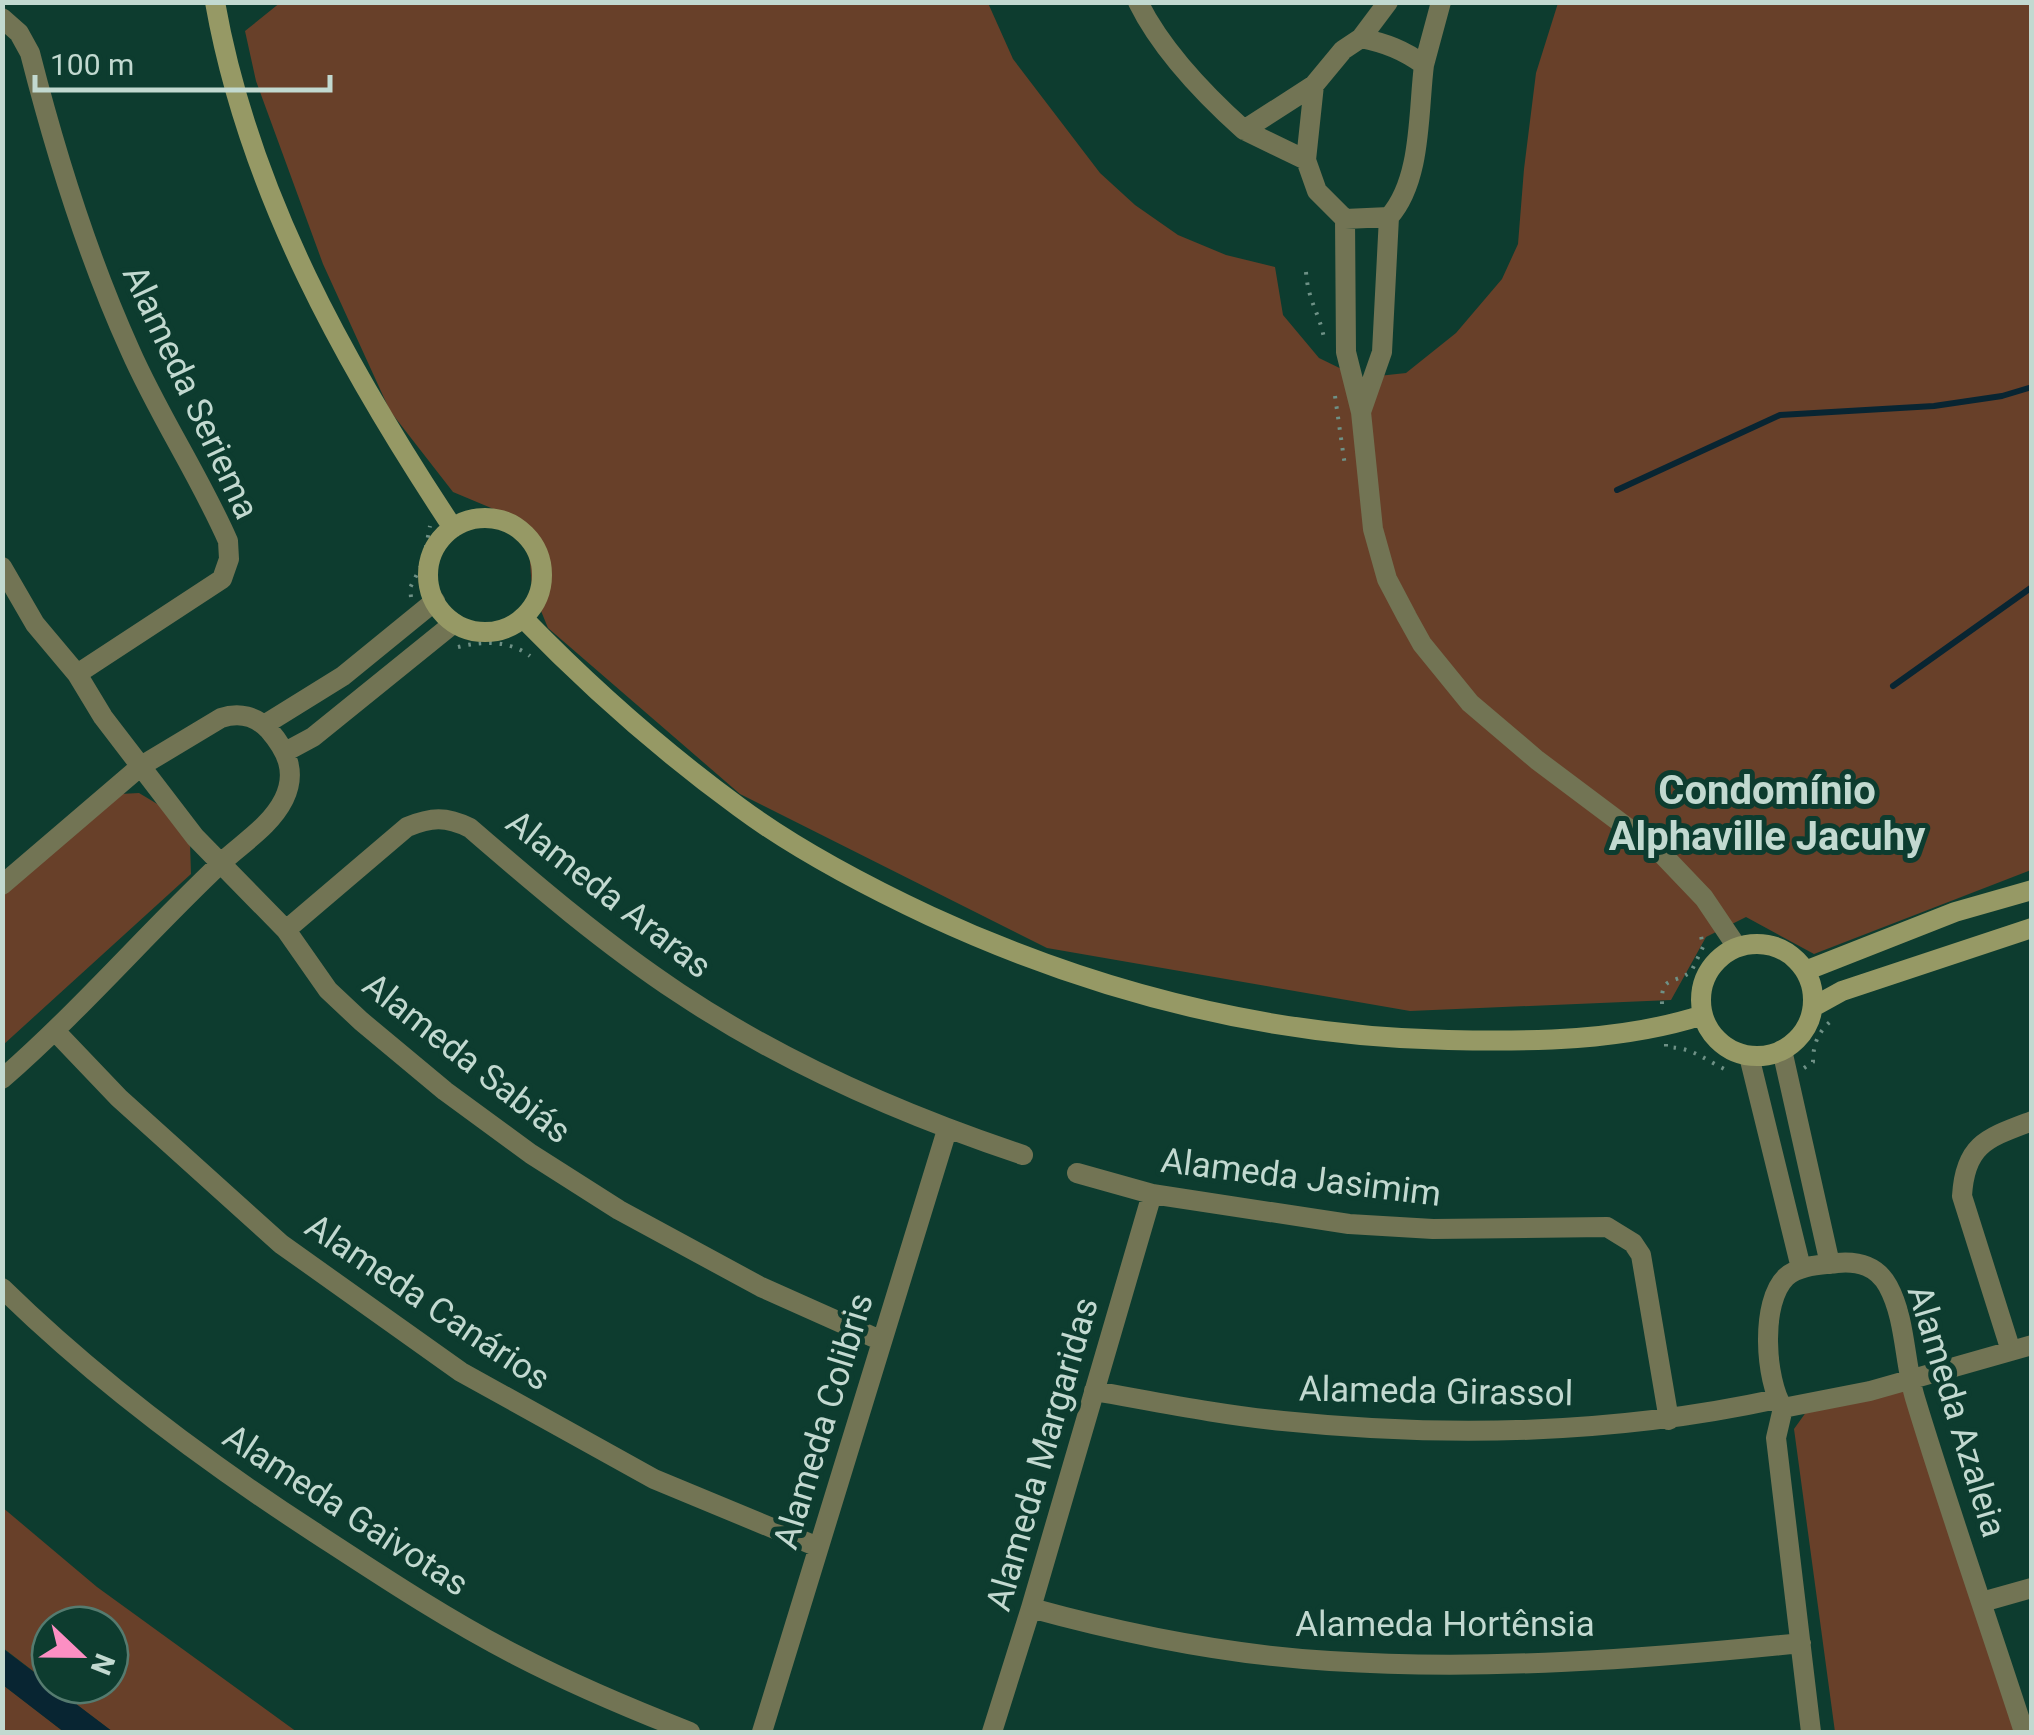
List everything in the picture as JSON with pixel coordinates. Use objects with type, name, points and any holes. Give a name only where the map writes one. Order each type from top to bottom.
[{"type":"street","points":[[214,2],[248,126],[286,232],[329,324],[416,473],[453,528]]},
{"type":"street","points":[[1138,2],[1181,65],[1216,105],[1244,130],[1306,160]]},
{"type":"street","points":[[1244,130],[1314,85],[1344,50],[1361,38],[1388,2]]},
{"type":"street","points":[[1361,412],[1378,366],[1390,217],[1408,185],[1424,65],[1440,2]]},
{"type":"street","name":"Alameda Seriema","points":[[2,18],[19,33],[30,54],[75,212],[128,348],[228,540],[230,559],[222,580],[76,674]]},
{"type":"street","points":[[1361,38],[1383,42],[1424,65]]},
{"type":"street","points":[[1314,85],[1306,160],[1317,191],[1346,219],[1345,328],[1351,380],[1361,412],[1373,529],[1388,579],[1422,644],[1470,703],[1502,732],[1662,853],[1704,898],[1737,948]]},
{"type":"street","points":[[1346,219],[1390,217]]},
{"type":"street","points":[[1345,328],[1383,329]]},
{"type":"street","points":[[494,518],[508,522],[538,552],[542,580],[539,594],[523,618],[508,628],[490,632],[471,630],[454,623],[434,601],[428,574],[430,561],[443,537],[453,528],[466,521],[494,518]]},
{"type":"street","name":"Alameda Sabiás","points":[[2,567],[36,624],[195,837],[286,930],[328,990],[361,1021],[445,1091],[619,1210],[761,1287],[882,1341]]},
{"type":"street","points":[[264,724],[343,676],[434,601]]},
{"type":"street","points":[[523,618],[631,723],[741,809],[883,894],[992,944],[1070,974],[1220,1015],[1385,1038],[1555,1038],[1663,1028],[1703,1016]]},
{"type":"street","points":[[287,751],[313,737],[454,623]]},
{"type":"street","points":[[343,676],[362,699]]},
{"type":"street","points":[[2,885],[141,766],[222,718],[235,713],[264,724],[287,751],[290,782],[284,800],[265,825],[221,862],[56,1032],[2,1079]]},
{"type":"street","name":"Alameda Araras","points":[[286,930],[407,828],[427,818],[448,818],[470,828],[614,948],[681,995],[830,1078],[948,1130],[1022,1155]]},
{"type":"street","points":[[1805,971],[1955,912],[2032,890]]},
{"type":"street","points":[[1813,1007],[1842,992],[2032,928]]},
{"type":"street","points":[[1752,944],[1783,950],[1805,971],[1812,988],[1813,1007],[1808,1025],[1797,1040],[1782,1050],[1748,1056],[1720,1042],[1710,1030],[1701,999],[1711,968],[1737,948],[1752,944]]},
{"type":"street","name":"Alameda Canários","points":[[56,1032],[119,1098],[281,1244],[460,1372],[654,1479],[818,1547]]},
{"type":"street","points":[[1782,1050],[1830,1264]]},
{"type":"street","points":[[1748,1056],[1801,1268],[1786,1278],[1774,1297],[1768,1323],[1780,1404],[1776,1438],[1811,1732]]},
{"type":"street","points":[[2021,1348],[1962,1196],[1963,1174],[1981,1144],[2032,1121]]},
{"type":"street","name":"Alameda Colibris","points":[[762,1732],[948,1130]]},
{"type":"street","name":"Alameda Jasimim","points":[[1077,1173],[1152,1194],[1350,1224],[1434,1229],[1606,1228],[1633,1243],[1641,1255],[1669,1420]]},
{"type":"street","points":[[1782,1185],[1810,1178]]},
{"type":"street","name":"Alameda Margaridas","points":[[992,1732],[1152,1194]]},
{"type":"street","name":"Alameda Azaleia","points":[[1801,1268],[1852,1262],[1877,1269],[1889,1287],[1898,1311],[1910,1380],[2024,1732]]},
{"type":"street","name":"Alameda Gaivotas","points":[[2,1288],[147,1415],[216,1468],[355,1558],[514,1654],[599,1695],[690,1732]]},
{"type":"street","name":"Alameda Girassol","points":[[1094,1391],[1279,1421],[1351,1428],[1464,1430],[1669,1420],[1780,1404],[1910,1380],[2021,1348]]},
{"type":"street","points":[[1982,1602],[2032,1588]]},
{"type":"street","name":"Alameda Hortênsia","points":[[1032,1608],[1196,1646],[1329,1661],[1445,1664],[1555,1660],[1682,1655],[1801,1643]]},
{"type":"path","points":[[415,618],[410,588],[424,562],[433,516]]},
{"type":"path","points":[[437,638],[456,647],[484,642],[514,646],[534,658]]},
{"type":"path","points":[[1652,1048],[1666,1047]]},
{"type":"shaded area","points":[[281,2],[988,3],[1013,59],[1100,173],[1135,205],[1178,235],[1226,255],[1275,267],[1283,315],[1319,358],[1360,378],[1406,373],[1456,333],[1502,279],[1518,244],[1536,73],[1558,3],[2031,3],[2031,870],[1814,954],[1746,917],[1706,937],[1671,1000],[1410,1011],[1047,948],[740,794],[548,628],[532,589],[527,523],[453,492],[390,411],[323,264],[256,81],[245,31]]},
{"type":"shaded area","points":[[139,793],[159,805],[190,843],[191,874],[3,1045],[3,884],[120,794]]},
{"type":"shaded area","points":[[1895,1387],[1915,1398],[2030,1732],[1835,1732],[1794,1429],[1809,1408]]},
{"type":"shaded area","points":[[2,1507],[122,1605],[30,1605],[30,1669],[3,1648]]},
{"type":"shaded area","points":[[130,1611],[297,1732],[113,1732],[77,1705],[130,1705]]},
{"type":"shaded area","points":[[3,1685],[64,1732],[3,1732]]},
{"type":"water","points":[[2,1648],[30,1669],[30,1705],[77,1705],[113,1732],[64,1732],[3,1685]]},
{"type":"waterway","points":[[1617,490],[1780,415],[1934,406],[2002,396],[2032,387]]},
{"type":"waterway","points":[[1893,686],[2032,587]]},
{"type":"district","name":"Condomínio Alphaville Jacuhy","points":[[1767,813]]}]
